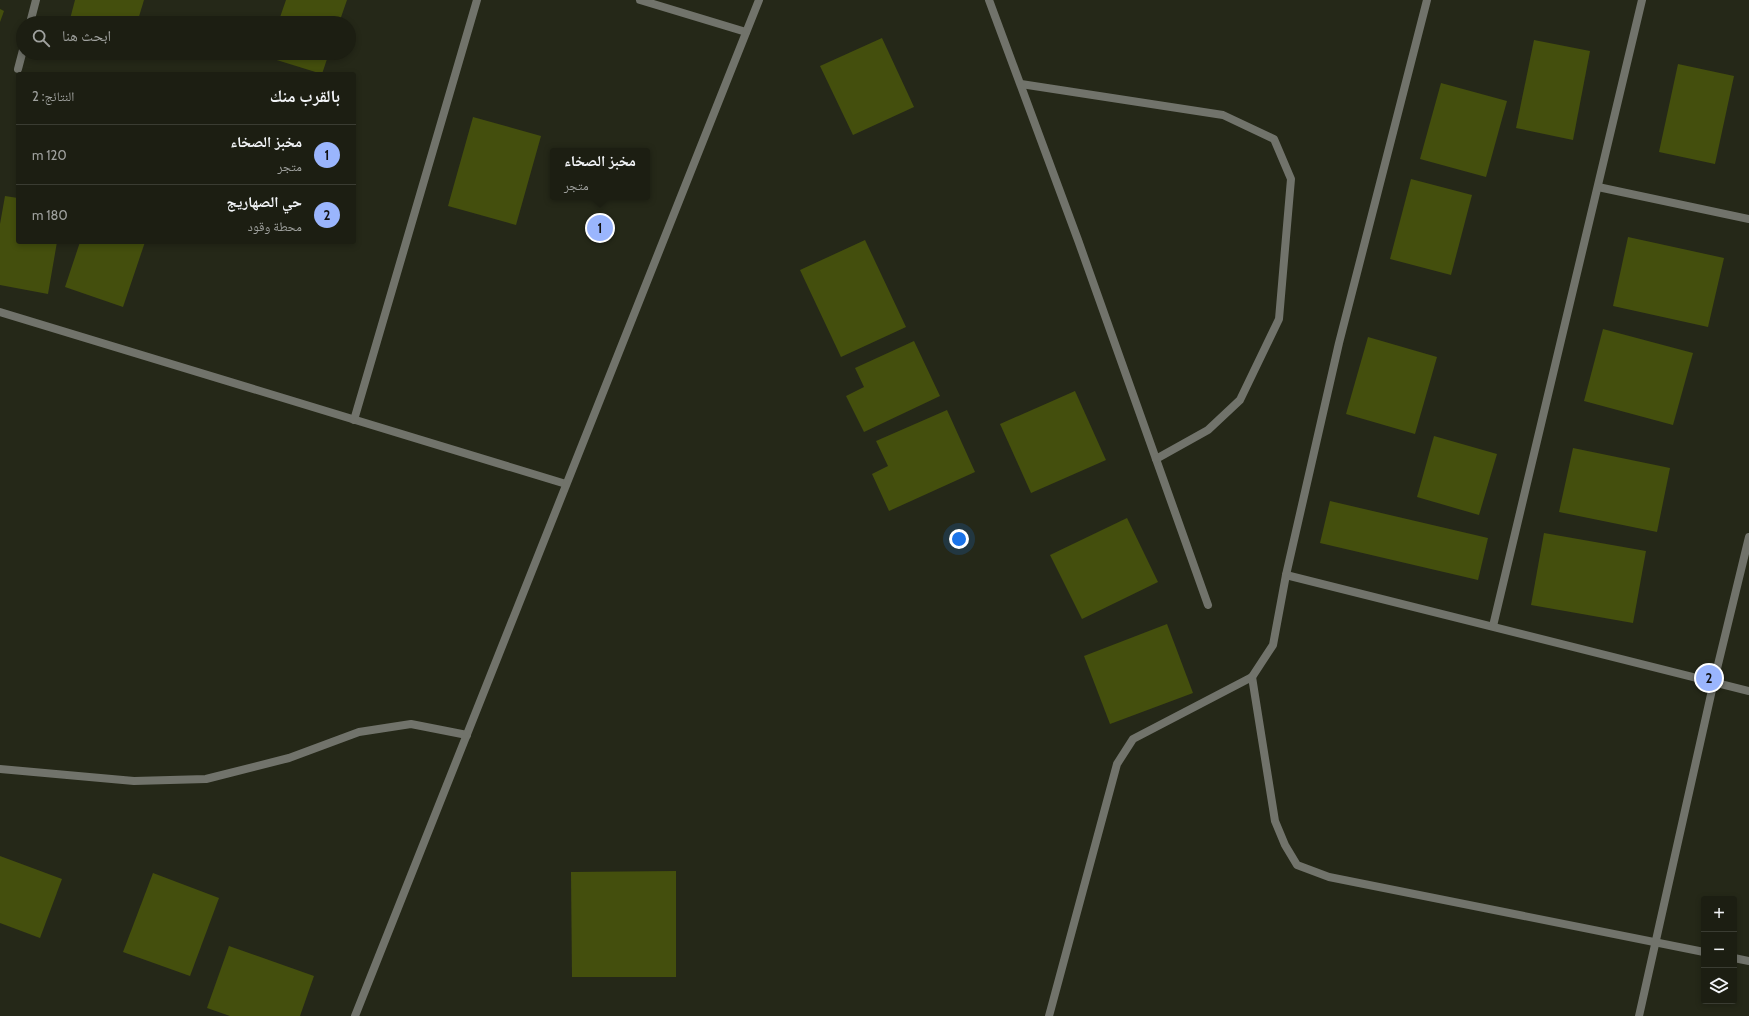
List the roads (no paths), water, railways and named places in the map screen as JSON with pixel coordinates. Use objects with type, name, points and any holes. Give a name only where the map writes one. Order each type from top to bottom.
[{"type":"street","points":[[32,16],[36,0]]},
{"type":"street","points":[[354,420],[477,0]]},
{"type":"street","points":[[640,0],[746,32]]},
{"type":"street","points":[[355,1016],[758,0]]},
{"type":"street","points":[[989,0],[1021,84],[1208,605]]},
{"type":"street","points":[[1048,1016],[1117,764],[1133,739],[1252,677],[1273,645],[1286,575],[1339,343],[1427,0]]},
{"type":"street","points":[[1493,626],[1642,0]]},
{"type":"street","points":[[18,69],[20,60]]},
{"type":"street","points":[[1021,84],[1222,115],[1274,139],[1290,179],[1280,319],[1240,400],[1208,430],[1156,459]]},
{"type":"street","points":[[1598,187],[1749,220]]},
{"type":"street","points":[[0,312],[566,484]]},
{"type":"street","points":[[1639,1016],[1714,681],[1749,537]]},
{"type":"street","points":[[1286,575],[1749,691]]},
{"type":"street","points":[[1252,677],[1274,821],[1285,845],[1298,865],[1329,877],[1701,951]]},
{"type":"street","points":[[0,769],[134,781],[206,779],[289,758],[359,732],[411,724],[467,735]]},
{"type":"street","points":[[1737,959],[1749,961]]},
{"type":"place","name":"مخبز الصخاء","points":[[600,228]]},
{"type":"place","name":"حي الصهاريج","points":[[1709,678]]}]
